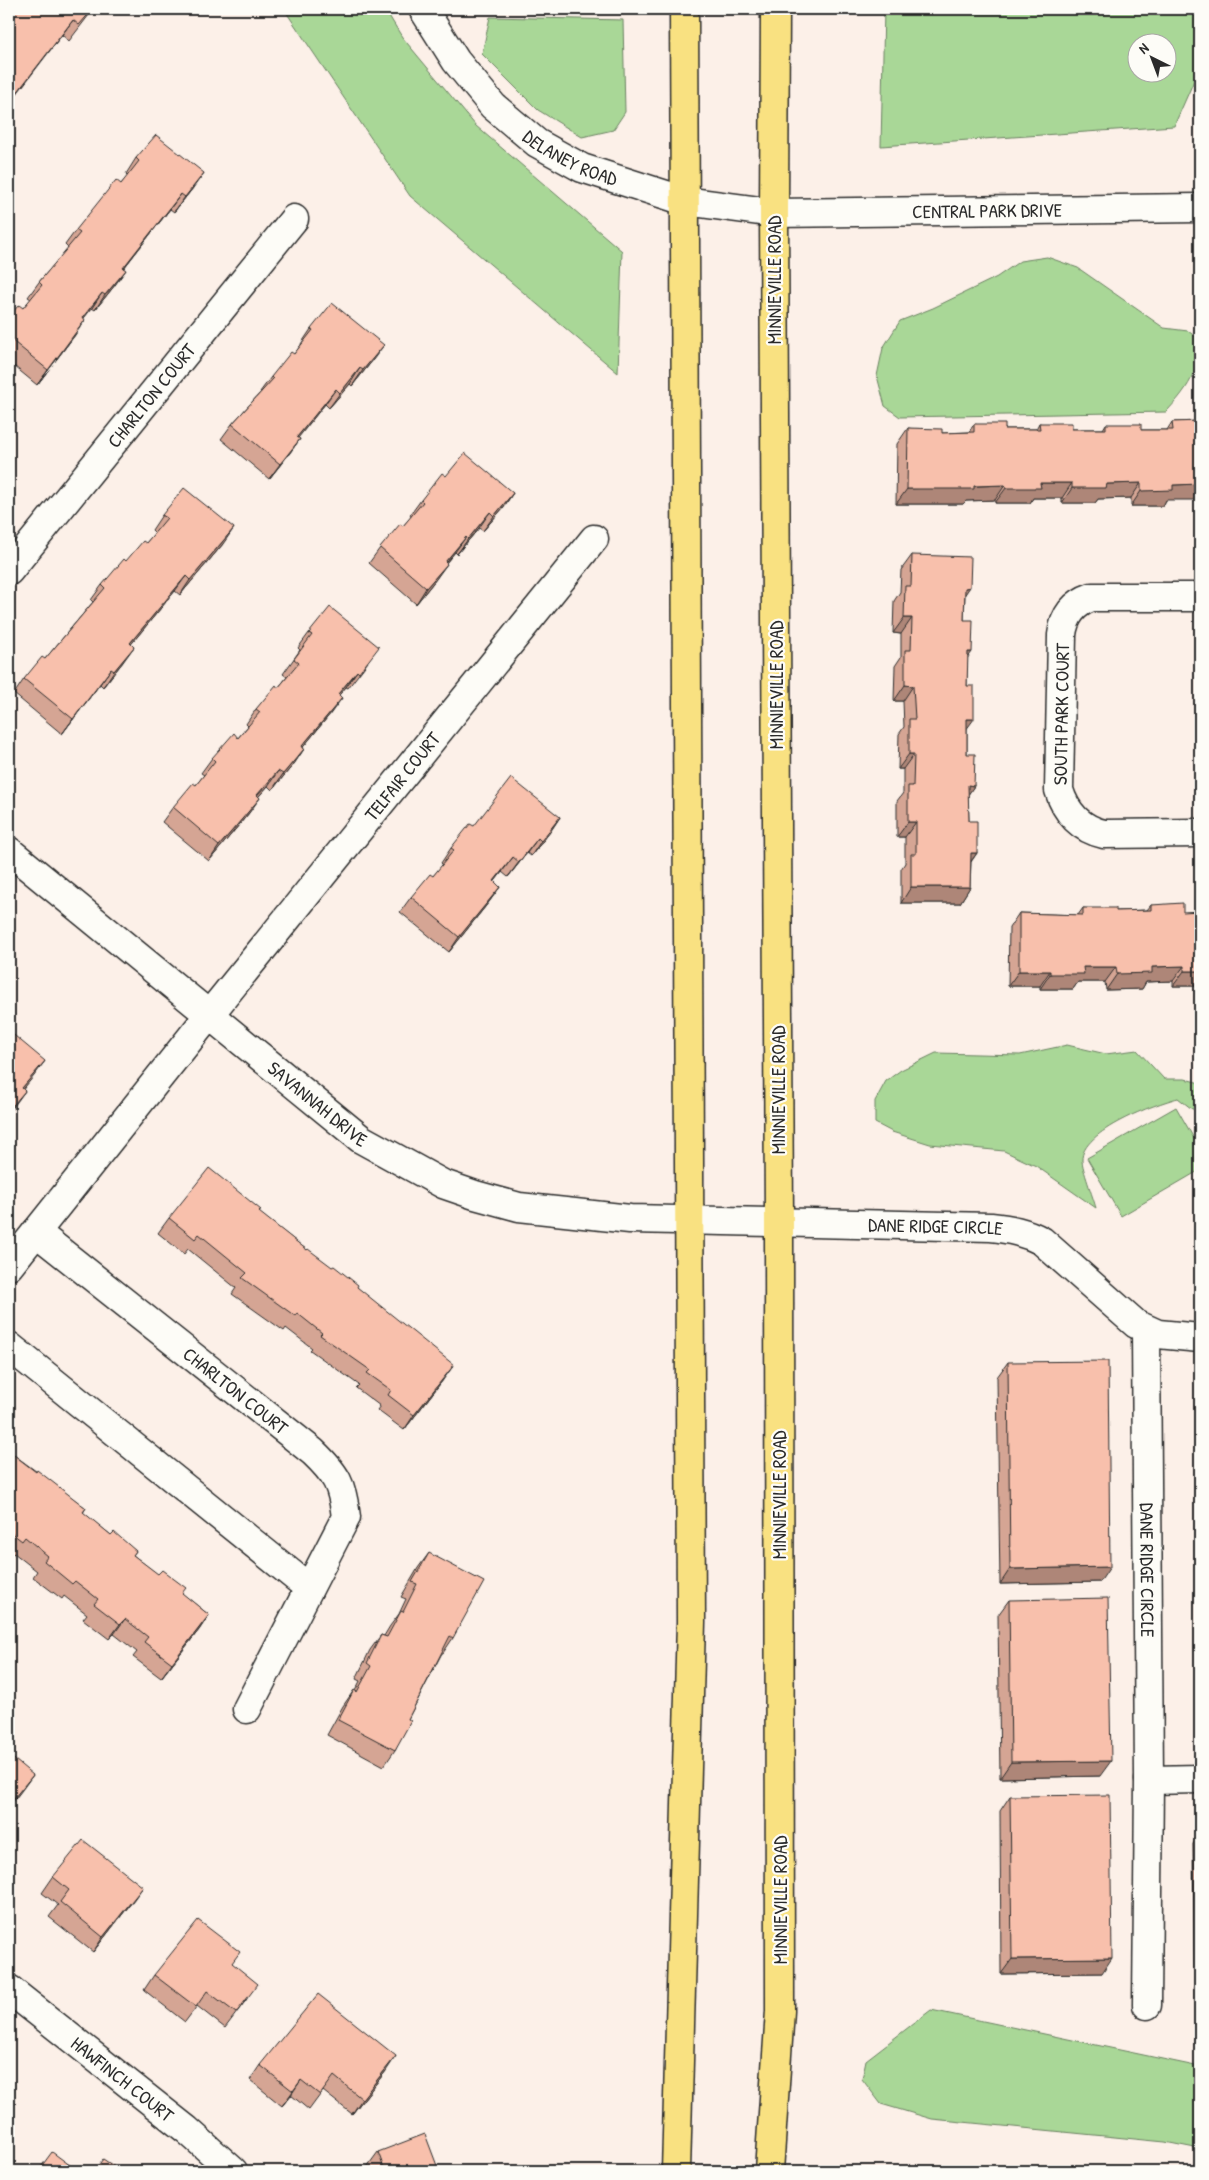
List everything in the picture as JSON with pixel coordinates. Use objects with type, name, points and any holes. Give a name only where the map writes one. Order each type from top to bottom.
[{"type":"main road","points":[[676,2171],[692,1622],[684,9]]},
{"type":"main road","name":"MINNIEVILLE ROAD","points":[[769,2171],[780,2011],[779,1223],[774,213],[775,9]]},
{"type":"street","name":"DELANEY ROAD","points":[[423,9],[456,61],[493,106],[537,143],[582,168],[685,201],[774,213]]},
{"type":"street","name":"CENTRAL PARK DRIVE","points":[[774,213],[1200,208]]},
{"type":"street","name":"CHARLTON COURT","points":[[9,571],[294,219]]},
{"type":"street","name":"TELFAIR COURT","points":[[209,1014],[594,539]]},
{"type":"street","name":"SOUTH PARK COURT","points":[[1200,597],[1092,597],[1083,600],[1070,611],[1063,626],[1062,635],[1059,790],[1062,801],[1071,815],[1093,832],[1104,834],[1200,833]]},
{"type":"street","name":"SAVANNAH DRIVE","points":[[9,851],[361,1139],[443,1184],[519,1207],[630,1219],[689,1220]]},
{"type":"street","points":[[9,1266],[209,1014]]},
{"type":"street","name":"DANE RIDGE CIRCLE","points":[[689,1220],[991,1227],[1027,1233],[1054,1250],[1128,1317],[1146,1330],[1170,1336],[1200,1338]]},
{"type":"street","name":"CHARLTON COURT","points":[[36,1232],[313,1452],[332,1469],[343,1492],[346,1517],[247,1709]]},
{"type":"street","name":"DANE RIDGE CIRCLE","points":[[1146,1330],[1149,1780],[1147,2005]]},
{"type":"street","points":[[9,1346],[309,1588]]},
{"type":"street","points":[[1149,1780],[1200,1779]]},
{"type":"street","name":"HAWFINCH COURT","points":[[9,1989],[187,2130],[233,2171]]},
{"type":"green space","points":[[284,9],[385,9],[402,37],[476,126],[622,251],[618,373],[410,196]]},
{"type":"green space","points":[[884,9],[1200,9],[1200,67],[1174,126],[881,146]]},
{"type":"green space","points":[[490,17],[623,20],[625,112],[613,130],[582,137],[538,110],[482,54]]},
{"type":"green space","points":[[1047,257],[1078,268],[1164,328],[1188,331],[1200,340],[1195,371],[1186,388],[1166,412],[900,417],[885,406],[877,376],[883,348],[900,321],[933,308],[997,277],[1020,261]]},
{"type":"green space","points":[[1198,662],[1200,662],[1200,723],[1197,723]]},
{"type":"green space","points":[[1067,1045],[1106,1054],[1137,1050],[1164,1079],[1185,1079],[1200,1083],[1200,1109],[1192,1109],[1178,1098],[1153,1106],[1121,1120],[1093,1139],[1085,1149],[1082,1164],[1096,1208],[1036,1166],[1004,1151],[930,1144],[892,1132],[875,1123],[875,1101],[886,1081],[901,1070],[936,1053],[1020,1055]]},
{"type":"green space","points":[[1176,1107],[1200,1149],[1200,1170],[1121,1216],[1087,1158]]},
{"type":"green space","points":[[931,2010],[1200,2067],[1200,2149],[1165,2142],[932,2119],[881,2104],[862,2079],[866,2060]]},
{"type":"building","points":[[9,9],[93,9],[79,25],[73,20],[9,103]]},
{"type":"building","points":[[156,135],[204,173],[185,197],[181,194],[123,268],[126,270],[105,295],[102,293],[83,317],[85,320],[48,370],[9,338],[9,316],[19,305],[23,308],[42,285],[39,282],[80,233],[76,230],[116,180],[121,184],[139,161],[136,158]]},
{"type":"building","points":[[332,303],[384,345],[363,370],[360,368],[340,393],[336,389],[297,437],[300,439],[280,464],[232,424],[273,379],[271,377],[291,352],[294,354]]},
{"type":"building","points":[[1200,421],[1200,484],[1173,485],[1173,490],[1141,491],[1141,483],[1107,484],[1106,488],[1072,488],[1072,483],[1040,483],[1041,488],[1006,488],[1005,485],[974,486],[974,489],[907,489],[908,428],[942,429],[942,433],[974,432],[974,424],[1005,424],[1005,429],[1040,429],[1039,423],[1072,423],[1072,429],[1106,429],[1106,424],[1141,424],[1141,430],[1173,430],[1172,422]]},
{"type":"building","points":[[465,453],[513,493],[494,516],[490,512],[468,539],[466,537],[445,562],[447,564],[426,588],[380,548],[400,524],[403,526],[423,502],[421,500],[442,473],[446,476]]},
{"type":"building","points":[[184,488],[234,528],[190,580],[186,576],[130,643],[134,647],[114,671],[111,669],[73,719],[24,679],[42,657],[45,659],[105,588],[102,585],[124,559],[126,561],[143,541],[146,543],[167,518],[162,515]]},
{"type":"building","points":[[912,555],[971,557],[970,587],[965,588],[964,620],[973,620],[972,652],[968,652],[967,686],[974,686],[974,719],[967,719],[967,754],[975,754],[974,786],[968,785],[969,821],[977,821],[977,853],[971,853],[970,887],[911,887],[911,854],[916,854],[916,822],[908,822],[908,786],[913,786],[914,754],[909,754],[909,719],[915,719],[913,686],[905,685],[905,650],[911,650],[912,618],[904,618],[905,586],[911,586]]},
{"type":"building","points":[[330,607],[379,647],[359,673],[357,671],[338,694],[342,698],[302,746],[304,749],[283,774],[278,771],[257,795],[260,798],[219,846],[173,807],[193,783],[196,785],[215,761],[212,758],[234,733],[238,738],[260,712],[256,709],[276,685],[278,688],[299,663],[294,659],[312,635],[309,633]]},
{"type":"building","points":[[511,778],[560,817],[541,841],[538,838],[519,862],[513,857],[494,881],[500,887],[459,937],[411,897],[430,874],[433,876],[454,850],[451,848],[470,824],[474,826]]},
{"type":"building","points":[[1183,903],[1183,912],[1200,911],[1200,971],[1184,971],[1184,966],[1152,967],[1152,973],[1117,974],[1116,967],[1083,967],[1084,974],[1050,974],[1050,971],[1019,971],[1019,913],[1083,915],[1083,908],[1116,908],[1116,911],[1151,910],[1151,905]]},
{"type":"building","points":[[9,1031],[45,1061],[22,1088],[25,1091],[9,1110]]},
{"type":"building","points":[[209,1168],[261,1210],[259,1212],[307,1250],[332,1267],[334,1266],[358,1285],[357,1287],[454,1365],[414,1415],[388,1395],[391,1390],[367,1373],[370,1370],[320,1335],[322,1333],[297,1313],[295,1316],[242,1278],[247,1273],[199,1234],[195,1239],[169,1218]]},
{"type":"building","points":[[1108,1361],[1110,1567],[1010,1569],[1008,1362]]},
{"type":"building","points":[[9,1448],[12,1450],[10,1452],[36,1472],[37,1470],[86,1508],[83,1512],[111,1535],[114,1532],[136,1551],[133,1555],[158,1574],[162,1570],[186,1588],[182,1593],[209,1615],[172,1663],[144,1642],[148,1637],[125,1619],[120,1624],[94,1604],[98,1599],[75,1581],[72,1584],[44,1561],[48,1556],[25,1537],[22,1541],[9,1531]]},
{"type":"building","points":[[429,1553],[484,1582],[453,1638],[450,1636],[408,1719],[411,1721],[395,1750],[338,1720],[354,1690],[357,1692],[371,1666],[367,1663],[381,1635],[387,1637],[401,1611],[403,1612],[417,1584],[412,1582]]},
{"type":"building","points":[[1108,1598],[1111,1761],[1011,1762],[1009,1600]]},
{"type":"building","points":[[9,1755],[33,1775],[9,1804]]},
{"type":"building","points":[[1110,1795],[1112,1958],[1012,1959],[1010,1796]]},
{"type":"building","points":[[83,1840],[143,1887],[103,1937],[60,1902],[69,1890],[53,1877]]},
{"type":"building","points":[[198,1920],[240,1952],[232,1963],[258,1984],[236,2013],[207,1991],[196,2007],[154,1975]]},
{"type":"building","points":[[318,1994],[396,2056],[362,2099],[334,2076],[320,2095],[301,2080],[293,2091],[260,2065]]},
{"type":"building","points":[[9,2086],[14,2090],[9,2096]]},
{"type":"building","points":[[425,2134],[439,2171],[385,2171],[378,2152]]},
{"type":"building","points":[[52,2152],[78,2171],[38,2171]]},
{"type":"building","points":[[103,2159],[121,2171],[94,2171]]}]
